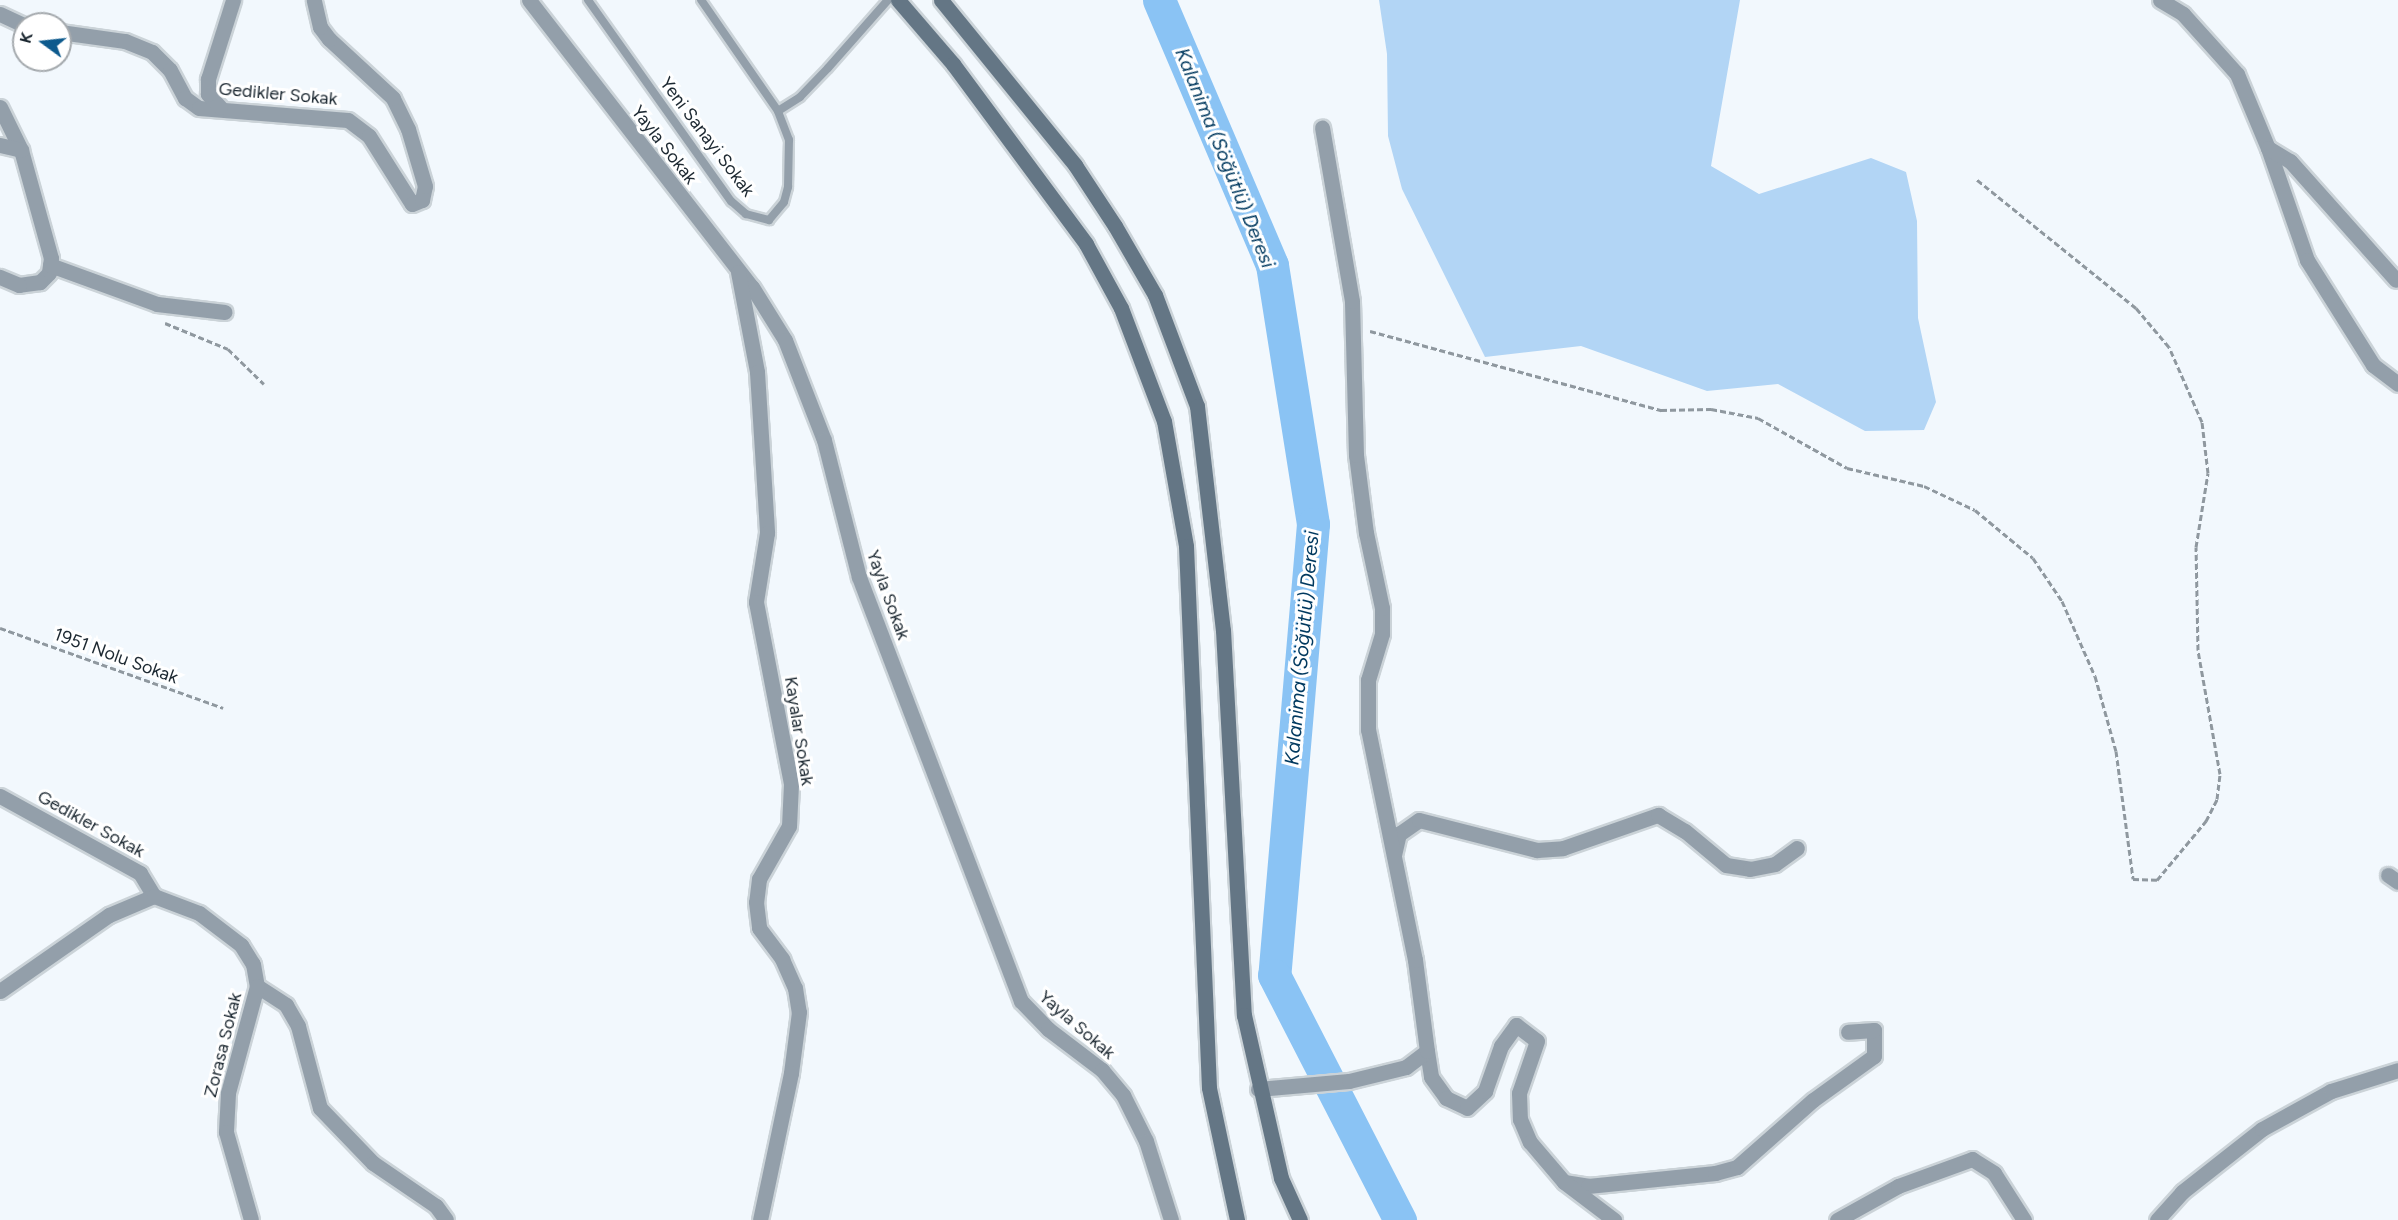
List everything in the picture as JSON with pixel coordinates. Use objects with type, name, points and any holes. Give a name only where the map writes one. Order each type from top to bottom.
[{"type":"main road","points":[[898,0],[952,64],[1086,244],[1121,308],[1164,421],[1186,546],[1209,1088],[1237,1220]]},
{"type":"main road","points":[[941,0],[1075,165],[1115,226],[1155,295],[1197,406],[1223,630],[1244,1015],[1258,1089],[1281,1178],[1300,1220]]},
{"type":"street","points":[[220,107],[208,94],[208,79],[233,0]]},
{"type":"street","name":"Gedikler Sokak","points":[[72,33],[125,40],[152,52],[170,70],[185,98],[199,108],[220,107],[348,120],[369,136],[412,204],[422,200],[425,186],[408,129],[393,98],[328,39],[320,27],[314,0]]},
{"type":"street","name":"Yayla Sokak","points":[[529,0],[736,267],[785,340],[824,441],[859,577],[1021,1001],[1048,1029],[1102,1070],[1123,1095],[1146,1141],[1171,1220]]},
{"type":"street","points":[[2160,0],[2182,14],[2237,74],[2268,148],[2307,260],[2373,365],[2398,384]]},
{"type":"street","points":[[0,107],[21,150],[50,265],[49,273],[40,282],[19,285],[0,277]]},
{"type":"street","points":[[1322,128],[1354,326],[1356,455],[1365,525],[1382,608],[1382,634],[1368,680],[1368,730],[1415,960],[1431,1077],[1446,1098],[1467,1108],[1485,1091],[1501,1046],[1516,1026],[1537,1041],[1519,1093],[1520,1119],[1530,1142],[1564,1182],[1614,1220]]},
{"type":"street","points":[[0,146],[21,150]]},
{"type":"street","points":[[2268,148],[2296,168],[2396,280]]},
{"type":"street","points":[[50,265],[157,304],[225,312]]},
{"type":"street","name":"Kayalar Sokak","points":[[736,267],[757,372],[767,521],[756,602],[791,784],[789,826],[759,879],[756,902],[759,928],[782,959],[795,988],[799,1012],[791,1073],[760,1220]]},
{"type":"street","name":"Gedikler Sokak","points":[[0,796],[140,873],[154,896]]},
{"type":"street","points":[[1393,858],[1399,834],[1419,820],[1537,850],[1563,848],[1658,815],[1685,831],[1726,865],[1750,869],[1774,864],[1797,848]]},
{"type":"street","points":[[0,991],[109,915],[154,896]]},
{"type":"street","name":"Zorasa Sokak","points":[[154,896],[200,913],[241,945],[253,964],[257,986],[228,1093],[226,1132],[251,1220]]},
{"type":"street","points":[[257,986],[286,1005],[298,1026],[320,1108],[373,1163],[436,1206],[446,1220]]},
{"type":"street","points":[[1564,1182],[1588,1186],[1714,1173],[1737,1167],[1814,1100],[1874,1056],[1874,1030],[1848,1032]]},
{"type":"street","points":[[1258,1089],[1349,1081],[1406,1068],[1426,1051]]},
{"type":"street","points":[[2157,1220],[2221,1159],[2276,1120],[2331,1091],[2398,1070]]},
{"type":"street","points":[[1837,1220],[1904,1184],[1972,1159],[1994,1173],[2024,1220]]},
{"type":"lane","name":"Yeni Sanayi Sokak","points":[[588,0],[731,201],[757,219],[769,220],[777,214],[788,187],[789,140],[778,111],[701,0]]},
{"type":"lane","points":[[778,111],[821,75],[888,0]]},
{"type":"path","points":[[1354,326],[1661,410],[1711,409],[1758,418],[1848,468],[1924,486],[1976,510],[2033,558],[2062,601],[2095,676],[2116,751],[2133,879],[2157,880],[2206,822],[2217,799],[2220,774],[2199,650],[2196,547],[2208,473],[2202,422],[2169,347],[2136,308],[1976,179]]},
{"type":"path","points":[[157,320],[228,349],[264,384]]},
{"type":"path","name":"1951 Nolu Sokak","points":[[0,628],[223,708]]},
{"type":"shaded area","points":[[1379,0],[1740,0],[1711,166],[1759,194],[1871,158],[1906,172],[1917,221],[1918,318],[1936,402],[1924,430],[1865,431],[1778,384],[1707,391],[1581,346],[1485,357],[1402,189],[1388,136],[1387,54]]},
{"type":"waterway","name":"Kalanima (Söğütlü) Deresi","points":[[1159,0],[1272,265],[1313,524],[1274,975],[1400,1220]]}]
